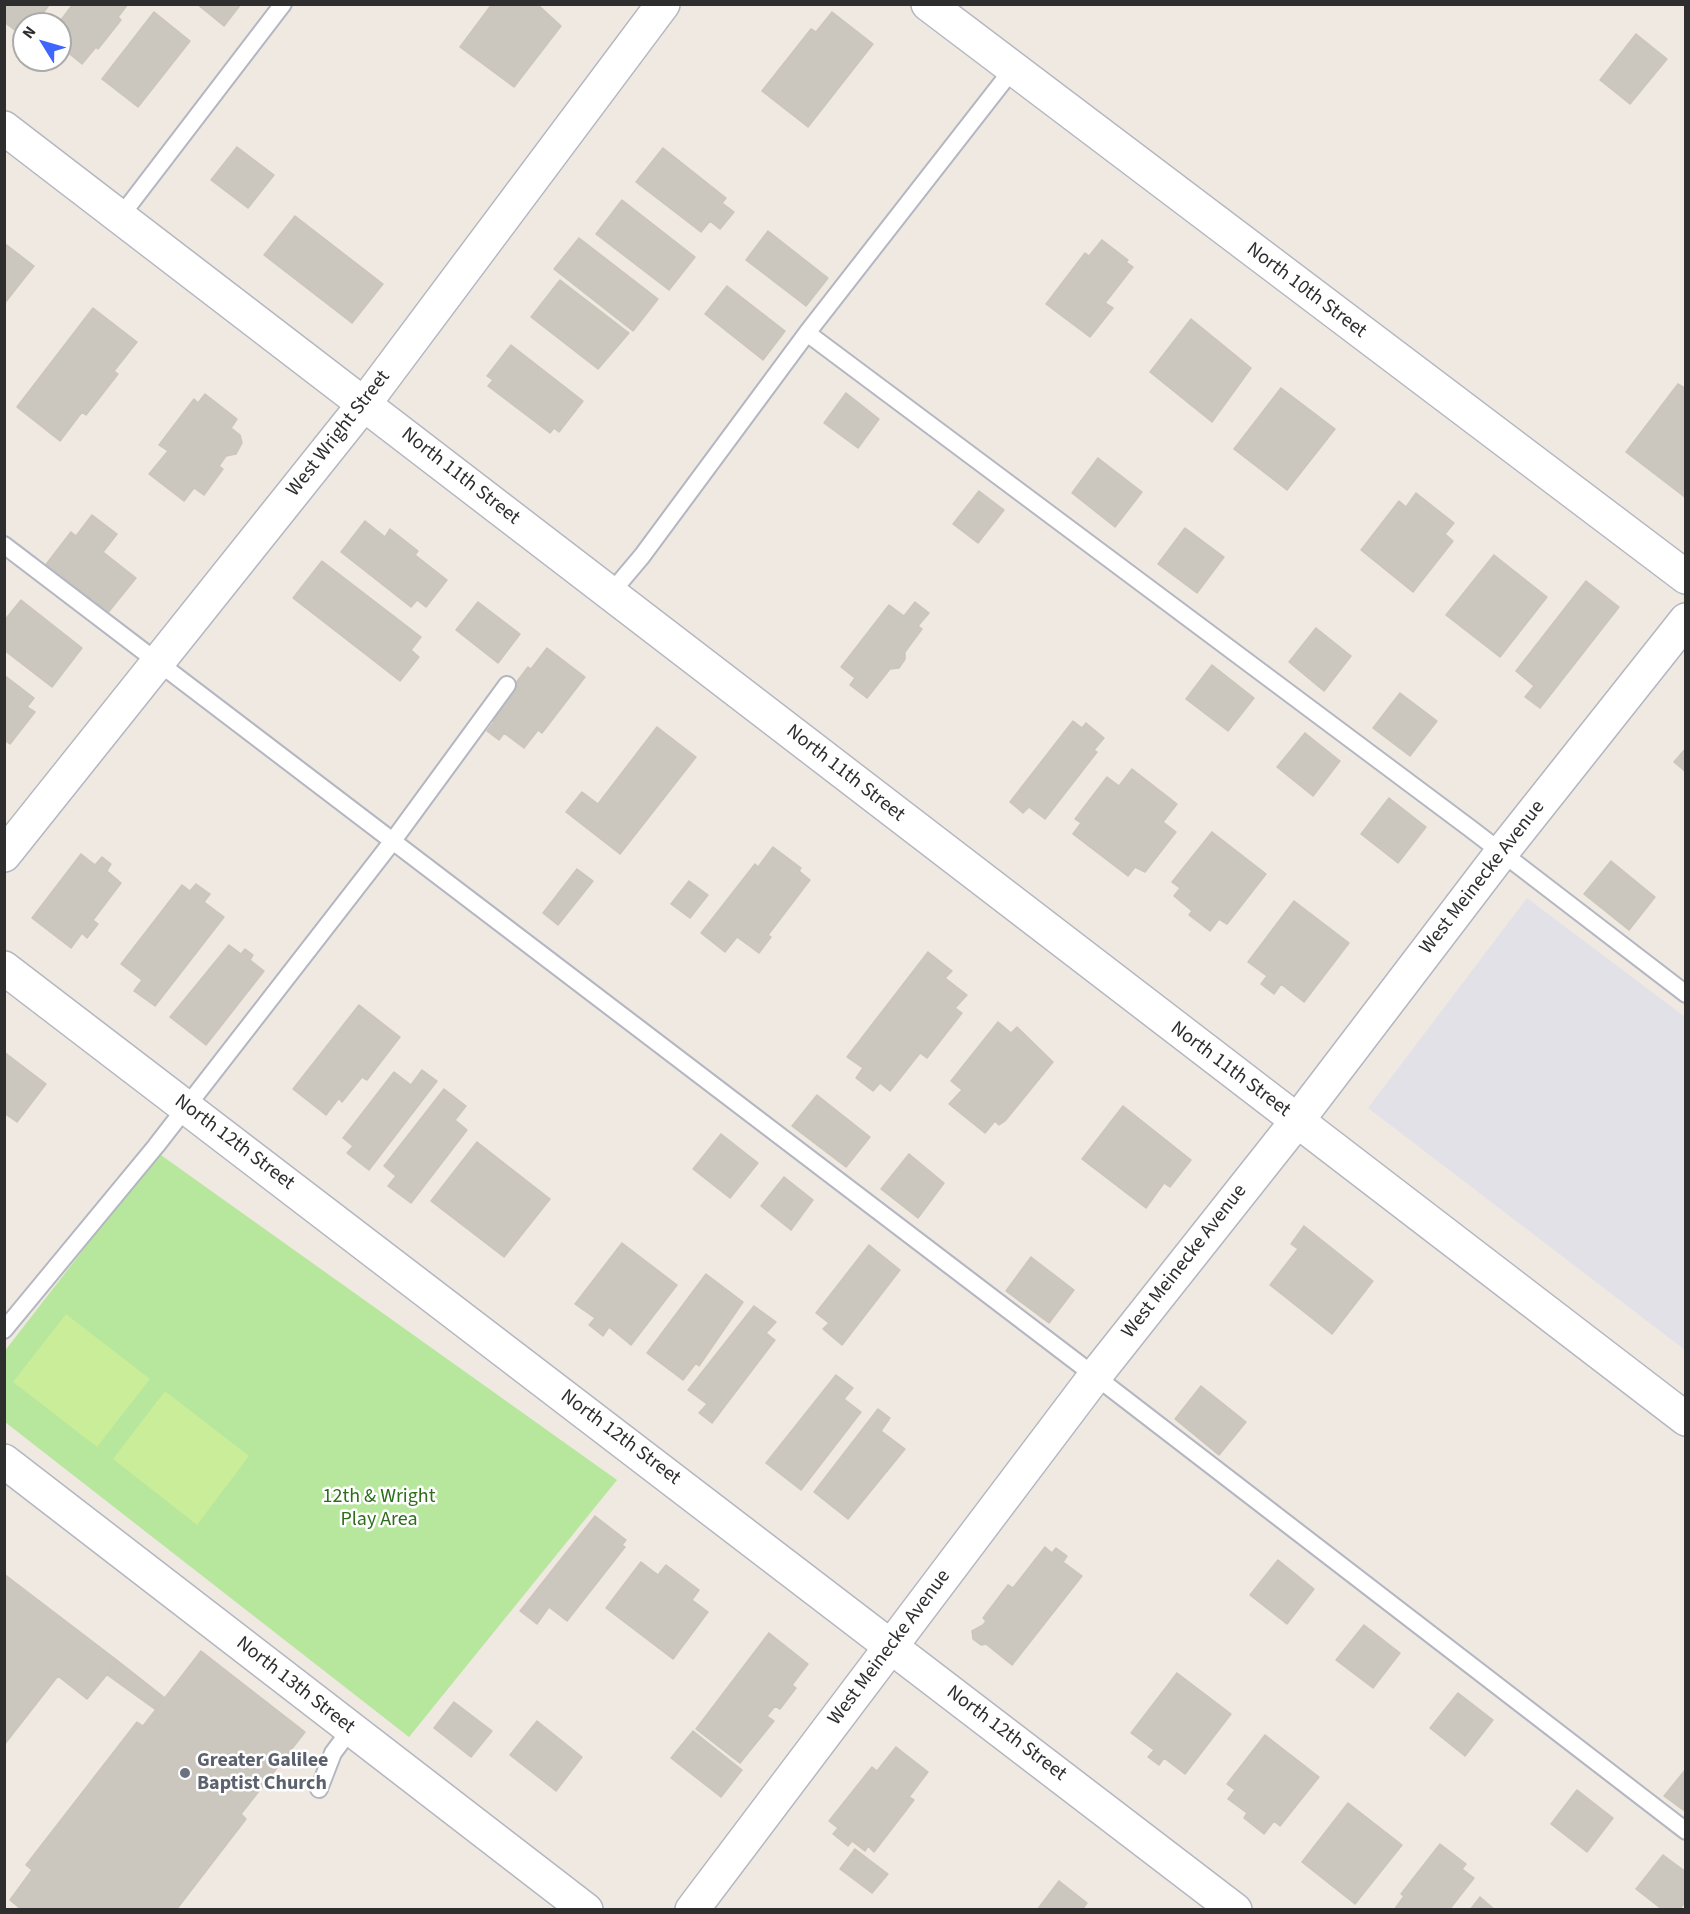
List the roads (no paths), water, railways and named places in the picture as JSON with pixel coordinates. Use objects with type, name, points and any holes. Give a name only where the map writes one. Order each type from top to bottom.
[{"type":"street","name":"West Wright Street","points":[[4,855],[364,404],[663,4]]},
{"type":"street","name":"North 10th Street","points":[[928,4],[1012,70],[1686,577]]},
{"type":"street","name":"North 11th Street","points":[[4,128],[1686,1419]]},
{"type":"street","name":"West Meinecke Avenue","points":[[692,1910],[1095,1376],[1297,1121],[1503,852],[1686,620]]},
{"type":"street","name":"North 12th Street","points":[[4,968],[1235,1910]]},
{"type":"street","name":"North 13th Street","points":[[4,1461],[586,1910]]},
{"type":"lane","points":[[120,217],[283,4]]},
{"type":"lane","points":[[610,594],[642,556],[807,333],[1012,70]]},
{"type":"lane","points":[[807,333],[1503,852],[1686,994]]},
{"type":"lane","points":[[4,545],[1095,1376],[1686,1831]]},
{"type":"lane","points":[[4,1330],[186,1107],[392,842],[507,685]]},
{"type":"lane","points":[[319,1789],[333,1753],[351,1729]]},
{"type":"place","name":"Greater Galilee Baptist Church","points":[[185,1773]]},
{"type":"park label","name":"12th & Wright Play Area","points":[[379,1510]]}]
